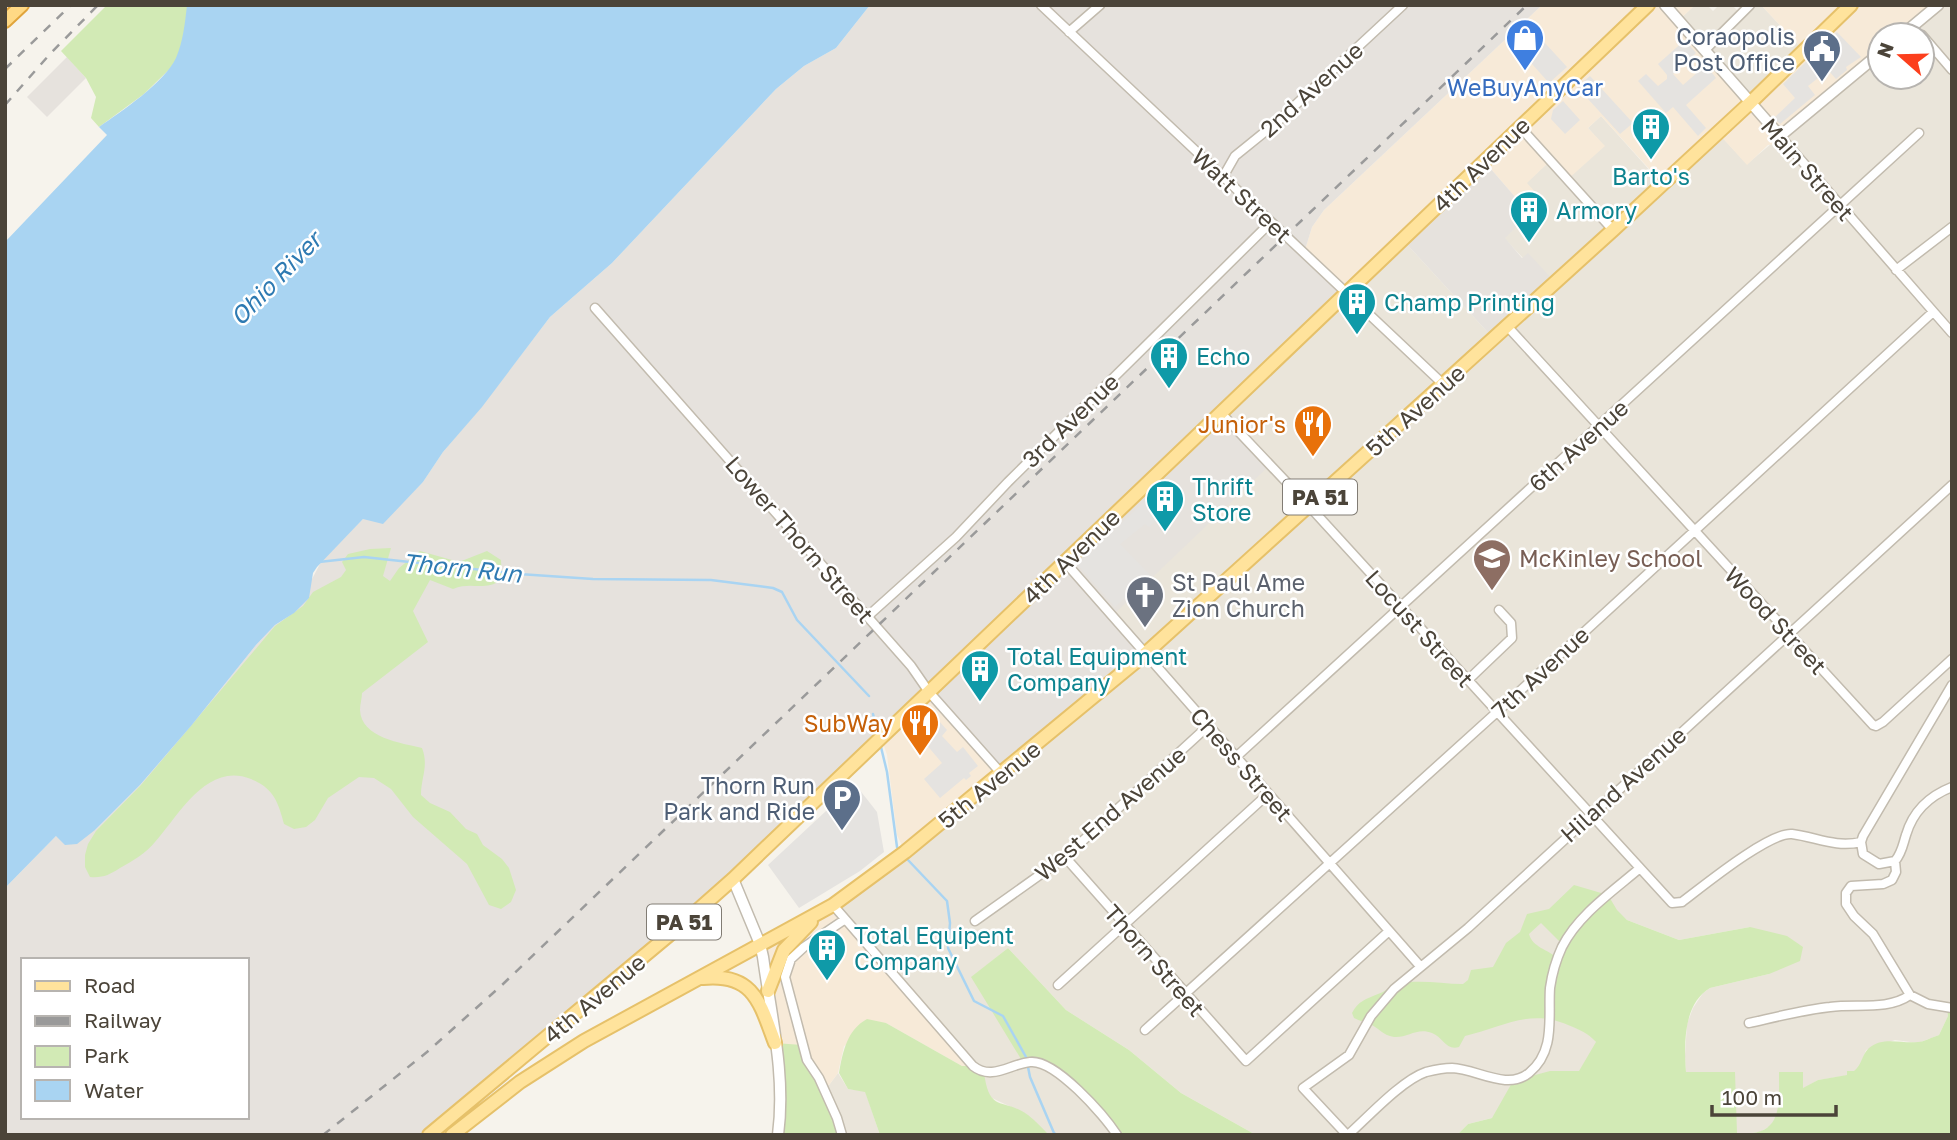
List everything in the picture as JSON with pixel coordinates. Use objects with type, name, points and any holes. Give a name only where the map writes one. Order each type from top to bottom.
[{"type":"highway","points":[[5,21],[22,5]]},
{"type":"main road","name":"4th Avenue","points":[[487,1087],[733,879],[1648,5]]},
{"type":"main road","name":"5th Avenue","points":[[760,944],[833,905],[900,856],[1145,654],[1613,230],[1851,5]]},
{"type":"main road","points":[[768,991],[778,960],[791,941],[833,905]]},
{"type":"main road","name":"PA 51","points":[[452,1135],[503,1094],[584,1041],[760,944]]},
{"type":"main road","points":[[699,978],[728,978],[747,987],[758,1000],[775,1043]]},
{"type":"main road","points":[[487,1087],[503,1094]]},
{"type":"main road","name":"PA 51","points":[[429,1135],[487,1087]]},
{"type":"street","name":"Watt Street","points":[[1041,5],[1443,384]]},
{"type":"street","points":[[1069,32],[1100,5]]},
{"type":"street","name":"2nd Avenue","points":[[1223,177],[1235,156],[1277,122],[1403,5]]},
{"type":"street","name":"Main Street","points":[[1665,5],[1952,333]]},
{"type":"street","points":[[1705,50],[1750,5]]},
{"type":"street","points":[[1919,21],[1938,5]]},
{"type":"street","points":[[1936,51],[1952,70]]},
{"type":"street","points":[[1780,136],[1866,65]]},
{"type":"street","points":[[1520,127],[1613,230]]},
{"type":"street","name":"6th Avenue","points":[[1236,757],[1919,133]]},
{"type":"street","name":"3rd Avenue","points":[[868,616],[956,537],[1016,474],[1271,222]]},
{"type":"street","points":[[1896,270],[1952,227]]},
{"type":"street","name":"Lower Thorn Street","points":[[595,308],[868,616],[911,666],[929,692],[1001,773]]},
{"type":"street","name":"7th Avenue","points":[[1144,1030],[1497,712],[1933,312]]},
{"type":"street","name":"Wood Street","points":[[1507,326],[1870,722],[1876,726],[1952,659]]},
{"type":"street","name":"Locust Street","points":[[1221,414],[1309,506],[1670,901],[1675,904],[1682,902],[1781,835],[1793,834],[1838,845],[1861,842]]},
{"type":"street","name":"Hiland Avenue","points":[[1347,1135],[1303,1088],[1349,1055],[1371,1016],[1394,989],[1468,928],[1952,485]]},
{"type":"street","name":"Chess Street","points":[[1065,562],[1420,966]]},
{"type":"street","points":[[1468,680],[1512,638],[1513,628],[1499,610]]},
{"type":"street","points":[[1895,861],[1886,864],[1874,862],[1863,854],[1861,842],[1952,685]]},
{"type":"street","name":"West End Avenue","points":[[975,921],[1065,857],[1209,726]]},
{"type":"street","points":[[1952,787],[1929,799],[1920,808],[1908,828],[1895,861],[1896,872],[1892,880],[1883,884],[1854,885],[1848,889],[1846,897],[1850,910],[1873,934],[1910,995],[1928,1004],[1952,1008]]},
{"type":"street","points":[[1058,985],[1268,794]]},
{"type":"street","name":"Thorn Street","points":[[1065,857],[1246,1061],[1389,930]]},
{"type":"street","points":[[1347,1135],[1407,1082],[1424,1073],[1451,1068],[1512,1080],[1529,1073],[1543,1056],[1547,1043],[1550,1031],[1550,988],[1563,945],[1583,919],[1640,868]]},
{"type":"street","points":[[733,879],[760,944],[781,1091],[778,1135]]},
{"type":"street","points":[[833,905],[972,1066],[991,1073],[1027,1063],[1044,1064],[1102,1114],[1117,1135]]},
{"type":"street","points":[[842,1135],[819,1078],[807,1060],[785,977],[791,959],[844,920]]},
{"type":"street","points":[[1749,1023],[1831,1006],[1889,1004],[1910,995]]},
{"type":"shaded area","points":[[870,5],[1542,5],[1324,210],[1312,227],[1304,253],[1346,293],[1221,413],[1270,465],[1112,616],[1145,654],[1001,773],[929,692],[733,879],[429,1135],[5,1135],[5,888],[56,836],[95,830],[140,785],[256,645],[275,625],[294,613],[321,562],[363,519],[393,512],[423,482],[443,452],[550,317],[612,263],[776,89],[804,66],[836,48]]},
{"type":"shaded area","points":[[1542,5],[1695,5],[1679,20],[1750,103],[1804,51],[1761,5],[1938,5],[1919,21],[1866,21],[1866,65],[1780,136],[1786,143],[1768,145],[1747,165],[1718,133],[1663,184],[1601,116],[1588,128],[1605,146],[1567,180],[1550,161],[1527,183],[1544,202],[1530,214],[1484,161],[1346,293],[1304,253],[1312,227],[1324,210]]},
{"type":"shaded area","points":[[1695,5],[1707,5],[1713,11],[1719,5],[1732,5],[1741,14],[1750,5],[1761,5],[1804,51],[1750,103],[1679,20]]},
{"type":"shaded area","points":[[1938,5],[1952,5],[1952,1008],[1939,1035],[1918,1043],[1895,1040],[1866,1050],[1860,1066],[1850,1075],[1818,1080],[1783,1101],[1772,1125],[1760,1132],[1745,1134],[1712,1130],[1688,1104],[1685,1056],[1687,1024],[1693,1008],[1710,988],[1769,974],[1750,927],[1679,940],[1627,920],[1617,911],[1551,1017],[1588,1033],[1597,1043],[1569,1088],[1546,1104],[1468,1124],[1457,1135],[1256,1135],[1181,1093],[1129,1050],[1066,1010],[1008,948],[972,977],[1038,1062],[1091,1103],[1117,1135],[1049,1135],[1026,1114],[992,1098],[833,905],[905,852],[1112,616],[1221,413],[1402,239],[1493,338],[1537,264],[1528,254],[1523,258],[1504,238],[1543,202],[1526,183],[1550,161],[1604,146],[1588,128],[1601,116],[1662,184],[1718,133],[1747,164],[1866,65],[1866,91],[1936,91],[1936,21],[1919,21]]},
{"type":"shaded area","points":[[1534,31],[1567,67],[1549,83],[1517,47]]},
{"type":"shaded area","points":[[1837,32],[1861,57],[1846,67],[1847,70],[1836,79],[1828,70],[1808,86],[1815,95],[1780,124],[1774,118],[1795,98],[1783,84]]},
{"type":"shaded area","points":[[1685,40],[1696,53],[1673,74],[1683,85],[1706,65],[1716,78],[1686,105],[1706,128],[1698,136],[1673,107],[1666,113],[1638,81],[1646,74],[1658,86],[1667,79],[1658,64]]},
{"type":"shaded area","points":[[67,57],[86,78],[47,117],[27,97]]},
{"type":"shaded area","points":[[1590,76],[1633,123],[1620,134],[1577,87]]},
{"type":"shaded area","points":[[1563,101],[1580,120],[1565,134],[1551,119],[1553,110]]},
{"type":"shaded area","points":[[1484,161],[1530,214],[1505,238],[1522,258],[1528,253],[1555,282],[1493,338],[1402,239]]},
{"type":"shaded area","points":[[1166,481],[1179,494],[1149,527],[1145,524],[1120,544],[1150,575],[1115,607],[1078,565]]},
{"type":"shaded area","points":[[929,692],[1001,773],[905,852],[897,835],[887,755],[881,737]]},
{"type":"shaded area","points":[[931,712],[947,730],[942,736],[957,752],[963,747],[978,766],[969,773],[971,776],[966,780],[964,778],[940,798],[924,779],[942,763],[914,730]]},
{"type":"shaded area","name":"Thorn Run Park and Ride","points":[[855,784],[877,812],[884,852],[860,871],[799,908],[768,865]]},
{"type":"shaded area","points":[[833,905],[973,1066],[962,1066],[886,1023],[844,1046],[838,1073],[829,1085],[823,1087],[775,1043],[760,944]]},
{"type":"shaded area","points":[[838,1073],[848,1089],[865,1091],[880,1135],[842,1135],[823,1087],[829,1085]]},
{"type":"green space","points":[[107,5],[206,5],[185,54],[144,94],[99,127],[91,118],[96,97],[86,78],[61,51]]},
{"type":"green space","points":[[391,548],[383,576],[390,581],[399,568],[420,551],[459,562],[487,551],[501,560],[502,580],[495,584],[453,589],[430,580],[413,611],[428,642],[362,693],[360,710],[367,727],[375,733],[422,748],[425,766],[421,795],[430,803],[450,812],[466,829],[477,834],[483,845],[502,859],[509,868],[516,890],[511,902],[501,909],[489,905],[467,864],[413,817],[391,789],[374,778],[359,777],[328,798],[315,820],[306,827],[294,829],[284,824],[277,803],[265,787],[251,779],[235,775],[221,777],[208,784],[184,805],[155,842],[130,863],[109,874],[90,877],[85,867],[85,855],[96,831],[141,785],[275,626],[303,606],[313,592],[341,577],[346,570],[342,562],[348,554]]},
{"type":"green space","points":[[1574,885],[1608,895],[1627,920],[1679,940],[1750,927],[1787,936],[1803,947],[1800,961],[1769,974],[1710,988],[1701,995],[1690,1014],[1685,1049],[1686,1072],[1735,1072],[1737,1133],[1752,1133],[1771,1125],[1778,1108],[1779,1072],[1803,1072],[1803,1088],[1818,1080],[1847,1075],[1847,1071],[1857,1069],[1867,1050],[1874,1044],[1886,1041],[1920,1042],[1939,1035],[1948,1016],[1947,1008],[1952,1008],[1952,1135],[1457,1135],[1468,1124],[1492,1118],[1513,1081],[1550,1071],[1579,1071],[1596,1042],[1587,1034],[1568,1025],[1541,1018],[1516,1021],[1465,1036],[1459,1047],[1455,1048],[1427,1031],[1399,1037],[1390,1036],[1354,1018],[1352,1013],[1363,1001],[1397,984],[1463,984],[1468,980],[1471,970],[1493,967],[1506,943],[1520,932],[1527,914],[1549,909]],"holes":[[[1541,923],[1563,945],[1557,958],[1537,945],[1529,934]]]},
{"type":"green space","points":[[1008,948],[1066,1010],[1129,1050],[1181,1093],[1256,1135],[1117,1135],[1051,1068],[1024,1064],[971,977]]},
{"type":"green space","points":[[867,1019],[886,1023],[962,1066],[973,1066],[984,1072],[989,1094],[994,1099],[1028,1115],[1049,1135],[880,1135],[865,1092],[848,1089],[839,1073],[850,1035]]},
{"type":"green space","points":[[775,1043],[802,1045],[842,1135],[778,1135]]},
{"type":"water","name":"Ohio River","points":[[187,5],[870,5],[836,48],[804,66],[776,89],[612,263],[550,317],[482,407],[443,452],[423,482],[383,524],[363,519],[317,567],[313,573],[309,598],[294,613],[275,625],[256,645],[140,785],[77,844],[65,845],[56,836],[5,888],[5,242],[107,135],[99,127],[142,96],[170,67],[180,46]]},
{"type":"waterway","name":"Thorn Run","points":[[319,562],[364,557],[519,574],[593,579],[711,580],[773,588],[782,592],[797,620],[869,696]]},
{"type":"waterway","name":"Thorn Run","points":[[873,714],[878,733]]},
{"type":"waterway","name":"Thorn Run","points":[[880,743],[887,772],[897,847]]},
{"type":"waterway","name":"Thorn Run","points":[[908,860],[947,901],[950,923],[948,948],[974,1001],[1003,1016],[1026,1057],[1030,1077],[1057,1135]]},
{"type":"railway","points":[[5,69],[71,5]]},
{"type":"railway","points":[[5,105],[98,5]]},
{"type":"railway","points":[[323,1135],[427,1052],[502,985],[1527,5]]},
{"type":"place","name":"WeBuyAnyCar","points":[[1525,72]]},
{"type":"place","name":"Coraopolis Post Office","points":[[1822,83]]},
{"type":"place","name":"Barto's","points":[[1651,161]]},
{"type":"place","name":"Armory","points":[[1529,244]]},
{"type":"place","name":"Champ Printing","points":[[1357,336]]},
{"type":"place","name":"Echo","points":[[1169,390]]},
{"type":"place","name":"Junior's","points":[[1313,458]]},
{"type":"place","name":"Thrift Store","points":[[1165,533]]},
{"type":"place","name":"McKinley School","points":[[1492,592]]},
{"type":"place","name":"St Paul Ame Zion Church","points":[[1145,629]]},
{"type":"place","name":"Total Equipment Company","points":[[980,703]]},
{"type":"place","name":"SubWay","points":[[920,757]]},
{"type":"place","name":"Thorn Run Park and Ride","points":[[842,832]]},
{"type":"place","name":"Total Equipent Company","points":[[827,982]]}]
